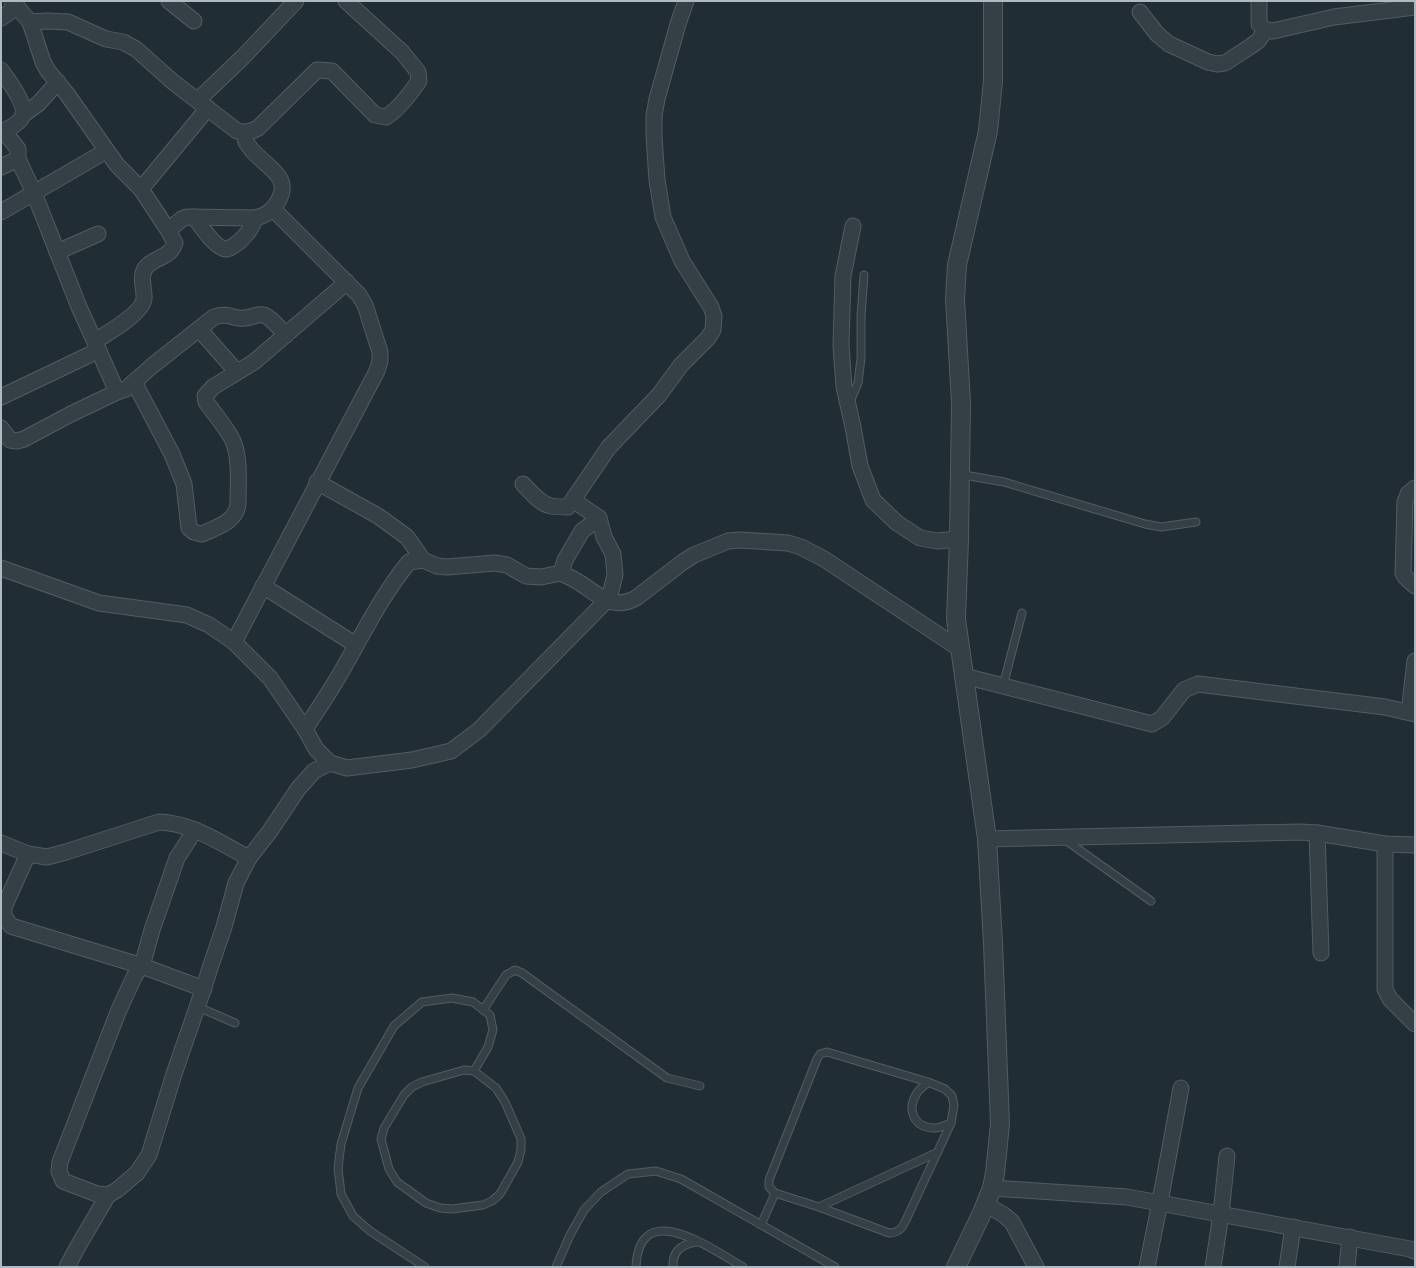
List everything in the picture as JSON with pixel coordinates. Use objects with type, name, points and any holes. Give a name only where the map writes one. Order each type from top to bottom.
[{"type":"street","points":[[169,1],[194,21]]},
{"type":"street","points":[[141,189],[203,104],[243,57],[296,1]]},
{"type":"street","points":[[30,22],[68,22],[106,39],[123,42],[136,49],[173,82],[237,131],[245,133],[252,132],[258,128],[317,70],[332,71],[375,115],[386,117],[394,112],[415,87],[419,81],[418,72],[402,52],[346,1]]},
{"type":"street","points":[[523,484],[531,494],[542,502],[551,506],[568,507],[609,447],[659,394],[681,365],[708,338],[713,330],[714,316],[682,261],[663,217],[656,172],[654,116],[657,99],[686,1]]},
{"type":"street","points":[[956,1267],[989,1196],[995,1173],[1000,1124],[993,943],[987,839],[956,619],[961,403],[955,299],[957,265],[988,131],[993,81],[993,1]]},
{"type":"street","points":[[1259,1],[1259,24],[1266,30],[1273,31],[1393,5],[1415,7]]},
{"type":"street","points":[[1,18],[14,4],[30,22],[43,62],[106,151],[117,165],[141,189],[175,243],[173,249],[168,254],[148,265],[143,272],[144,300],[137,312],[97,345],[89,355],[1,397]]},
{"type":"street","points":[[1140,12],[1157,34],[1169,44],[1208,62],[1217,64],[1225,63],[1251,46],[1258,41],[1266,30]]},
{"type":"street","points":[[1,70],[23,106],[24,114]]},
{"type":"street","points":[[58,82],[38,104],[24,114],[20,120],[3,131],[18,149],[18,158],[34,193],[79,307],[117,392]]},
{"type":"street","points":[[168,230],[182,219],[194,217],[255,218],[263,216],[273,209],[281,197],[283,190],[282,184],[279,176],[254,153],[246,142],[245,133]]},
{"type":"street","points":[[1,212],[106,151]]},
{"type":"street","points":[[1,167],[18,158]]},
{"type":"street","points":[[234,642],[262,586],[377,371],[380,361],[380,352],[364,305],[359,295],[273,209]]},
{"type":"street","points":[[194,217],[217,245],[228,249],[234,246],[249,232],[253,226],[255,218]]},
{"type":"street","points":[[853,226],[843,276],[841,295],[841,345],[844,388],[860,466],[872,500],[897,523],[920,538],[938,541],[959,539]]},
{"type":"street","points":[[57,252],[98,234]]},
{"type":"street","points":[[134,382],[172,454],[184,484],[189,528],[194,532],[202,534],[229,521],[237,511],[237,455],[235,446],[232,437],[206,402],[205,396],[213,388],[254,362],[347,282]]},
{"type":"street","points":[[1,428],[10,440],[17,441],[24,439],[71,414],[126,389],[152,366],[214,317],[227,314],[245,319],[258,315],[264,315],[286,335]]},
{"type":"street","points":[[199,329],[237,372]]},
{"type":"street","points":[[317,482],[378,516],[408,537],[423,560]]},
{"type":"street","points":[[1415,488],[1408,494],[1405,502],[1403,573],[1405,577],[1415,586]]},
{"type":"street","points":[[1,568],[99,603],[187,615],[209,625],[234,642],[270,678],[305,729],[316,749],[330,763],[347,768],[412,760],[451,751],[479,730],[606,601],[611,591],[615,575],[613,554],[604,537],[599,518],[573,500]]},
{"type":"street","points":[[561,573],[565,560],[582,531],[599,518]]},
{"type":"street","points":[[305,729],[339,675],[394,580],[409,562],[423,560],[437,566],[447,567],[495,562],[507,566],[526,576],[541,577],[561,573],[579,582],[606,601],[618,603],[628,602],[636,598],[694,555],[728,541],[740,540],[788,543],[801,547],[824,559],[960,649]]},
{"type":"street","points":[[262,586],[356,645]]},
{"type":"street","points":[[964,676],[1152,724],[1162,718],[1184,690],[1198,684],[1385,707],[1412,713],[1415,661]]},
{"type":"street","points":[[67,1267],[108,1195],[117,1190],[137,1173],[149,1155],[174,1074],[224,927],[236,884],[249,858],[270,831],[298,789],[314,771],[330,763]]},
{"type":"street","points":[[1,843],[28,854],[47,856],[66,852],[159,822],[172,822],[195,830],[249,858]]},
{"type":"street","points":[[108,1195],[97,1194],[64,1180],[59,1171],[60,1162],[118,1012],[135,975],[142,966],[152,930],[177,858],[195,830]]},
{"type":"street","points":[[987,839],[1293,832],[1317,833],[1385,844],[1415,846]]},
{"type":"street","points":[[1317,833],[1321,953]]},
{"type":"street","points":[[1385,844],[1385,989],[1390,999],[1415,1024]]},
{"type":"street","points":[[28,854],[4,907],[4,916],[11,926],[142,966],[204,989]]},
{"type":"street","points":[[1147,1267],[1181,1088]]},
{"type":"street","points":[[1213,1267],[1221,1214],[1227,1156]]},
{"type":"street","points":[[989,1196],[1127,1197],[1350,1237],[1415,1251]]},
{"type":"street","points":[[989,1196],[1004,1215],[1012,1222],[1036,1267]]},
{"type":"street","points":[[1287,1267],[1293,1227]]},
{"type":"street","points":[[1347,1267],[1350,1237]]},
{"type":"lane","points":[[848,406],[858,383],[861,358],[861,316],[864,275]]},
{"type":"lane","points":[[959,474],[1004,482],[1145,524],[1161,527],[1196,522]]},
{"type":"lane","points":[[1004,686],[1022,613]]},
{"type":"lane","points":[[1061,837],[1151,901]]},
{"type":"lane","points":[[482,1010],[506,975],[515,970],[522,973],[667,1078],[700,1086]]},
{"type":"lane","points":[[425,1267],[370,1231],[353,1216],[341,1194],[338,1168],[341,1144],[358,1088],[394,1026],[422,1002],[452,998],[473,1002],[490,1015],[494,1030],[488,1047],[474,1072]]},
{"type":"lane","points":[[198,1007],[236,1023]]},
{"type":"lane","points":[[826,1052],[928,1082],[945,1089],[952,1096],[954,1105],[951,1123],[903,1227],[895,1233],[889,1233],[776,1193],[769,1187],[769,1180],[820,1054],[826,1052]]},
{"type":"lane","points":[[464,1070],[474,1072],[496,1088],[505,1102],[521,1139],[521,1150],[518,1162],[500,1194],[492,1201],[483,1205],[452,1210],[440,1208],[426,1203],[397,1182],[388,1169],[381,1139],[384,1128],[404,1095],[412,1087],[422,1082],[457,1071],[464,1070]]},
{"type":"lane","points":[[928,1082],[917,1092],[911,1107],[914,1119],[924,1126],[936,1128],[951,1123]]},
{"type":"lane","points":[[819,1207],[938,1152]]},
{"type":"lane","points":[[556,1267],[570,1235],[584,1210],[601,1192],[628,1174],[656,1171],[680,1179],[835,1267]]},
{"type":"lane","points":[[761,1225],[776,1193]]},
{"type":"lane","points":[[636,1267],[636,1256],[644,1240],[656,1231],[674,1231],[701,1242],[742,1267]]},
{"type":"lane","points":[[673,1267],[673,1260],[678,1249],[689,1243],[701,1242]]}]
